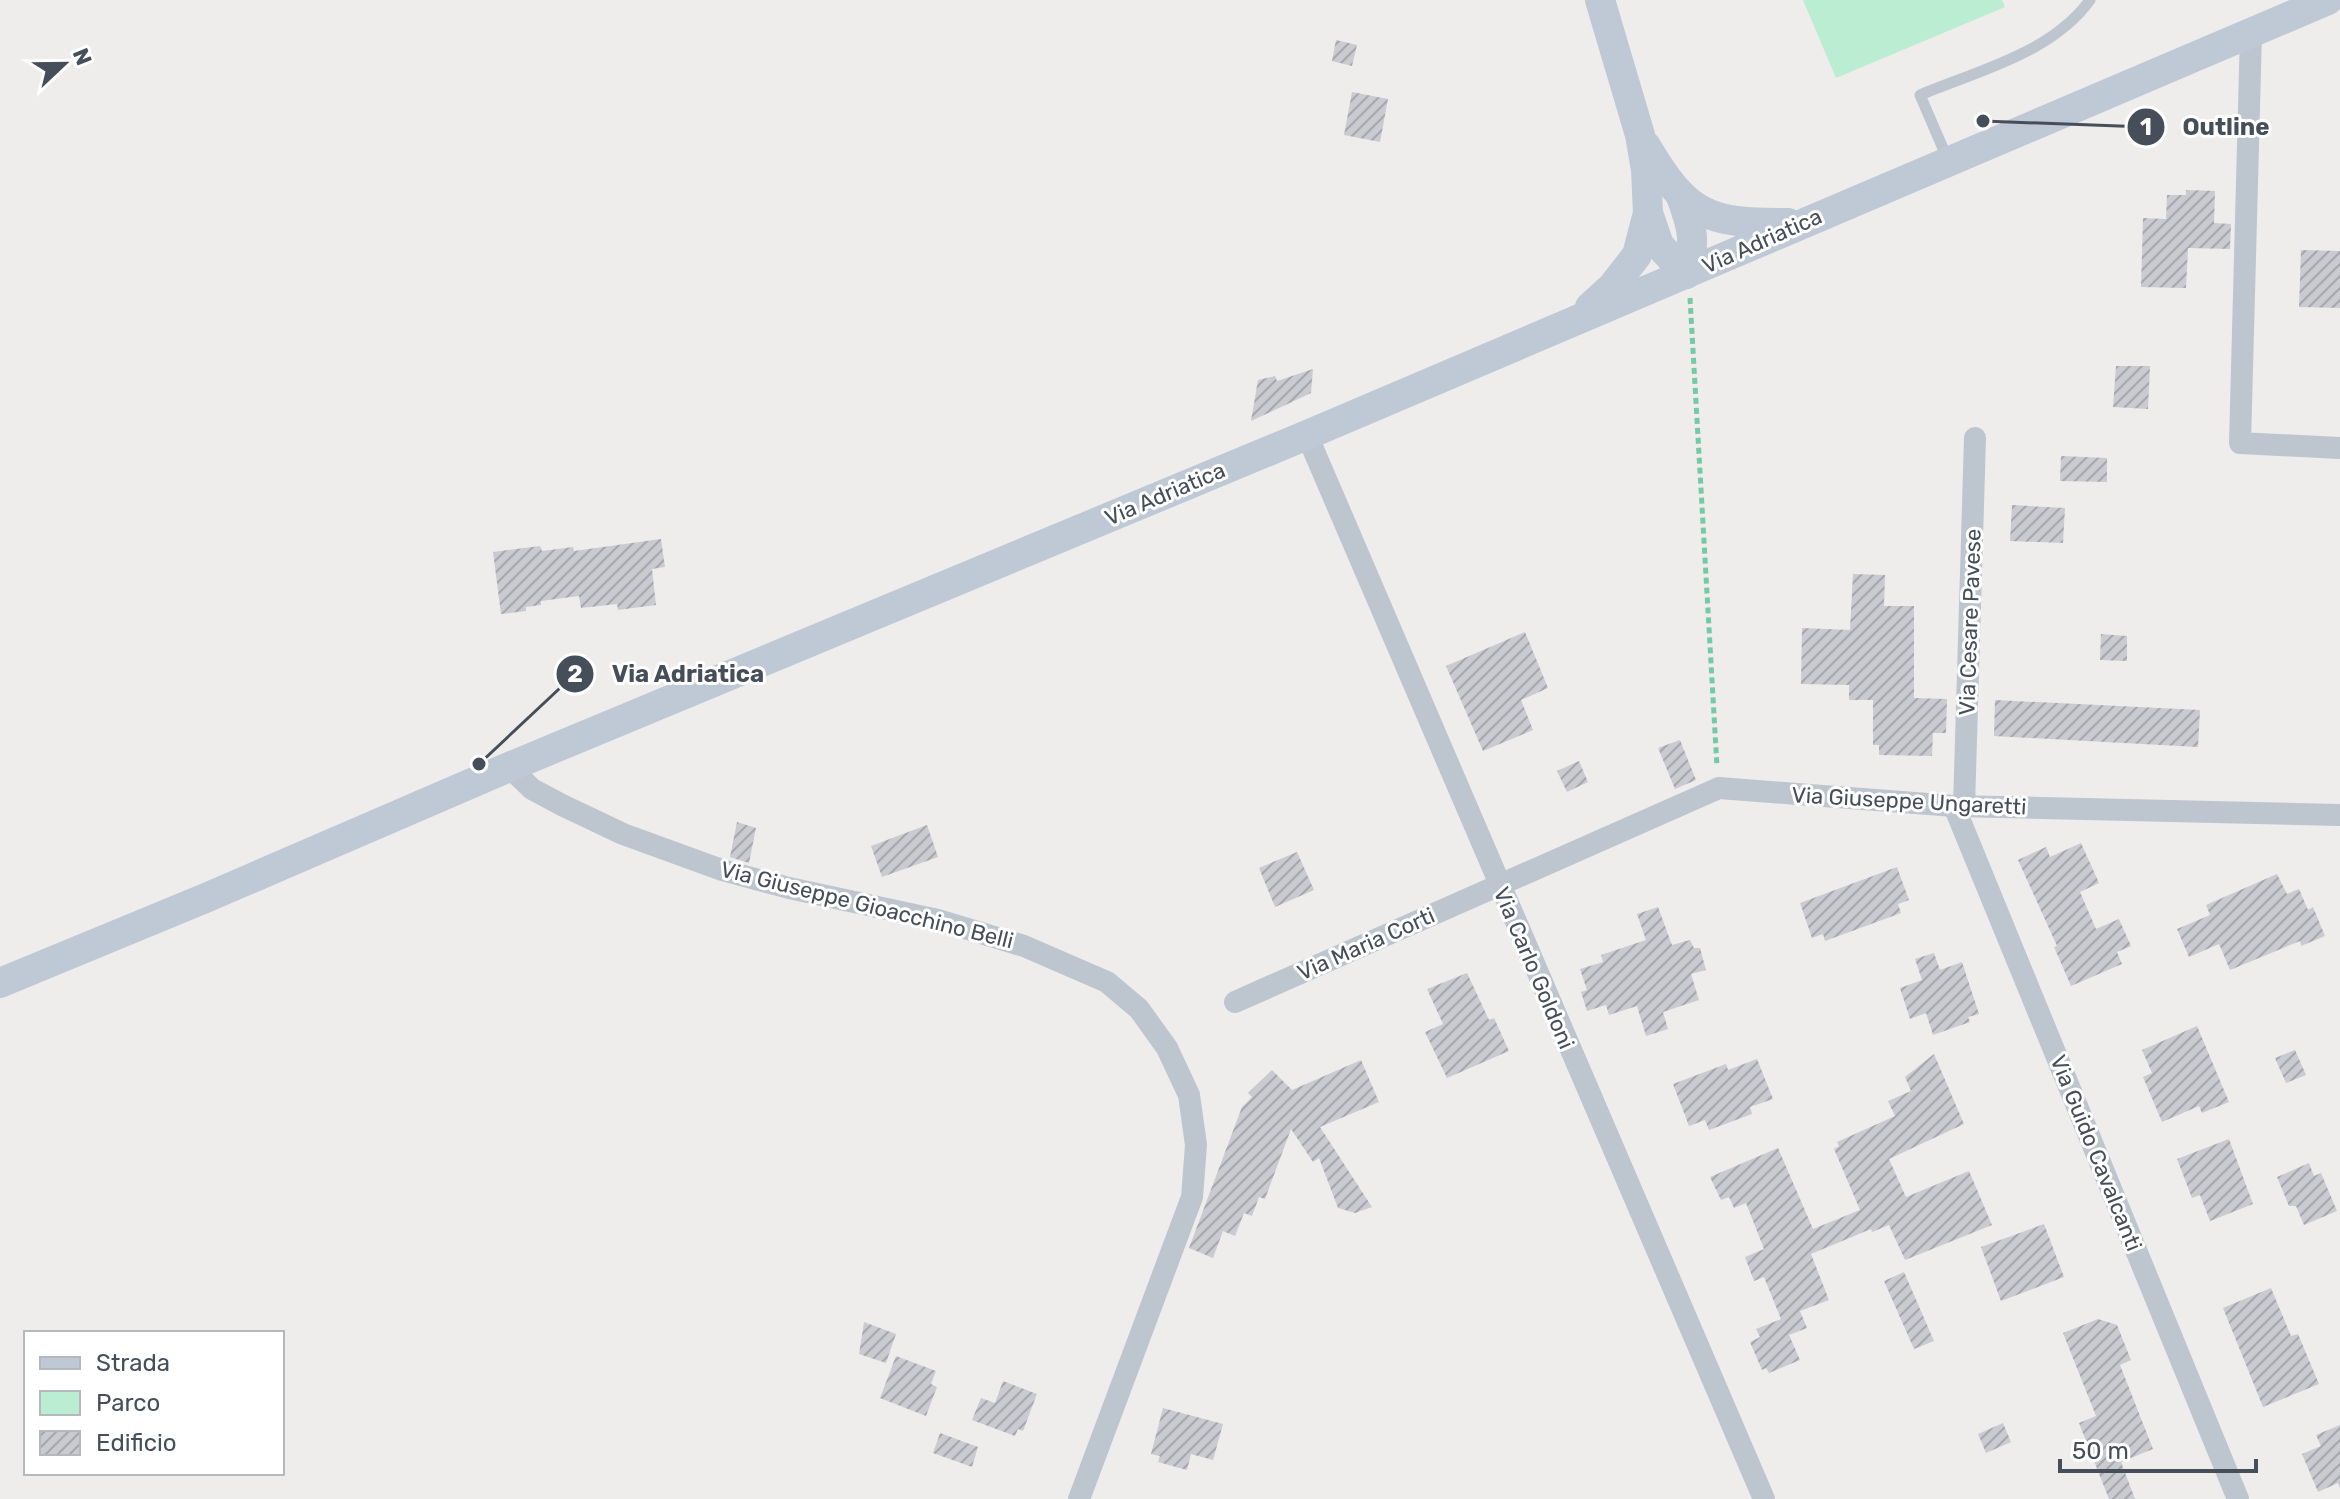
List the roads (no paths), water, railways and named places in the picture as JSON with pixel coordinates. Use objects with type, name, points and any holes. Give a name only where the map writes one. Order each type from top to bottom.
[{"type":"street","points":[[1600,0],[1640,135],[1648,213],[1659,245],[1686,274],[1694,250],[1690,220],[1680,194]]},
{"type":"street","name":"Via Adriatica","points":[[0,983],[1307,435],[2328,0]]},
{"type":"street","points":[[2251,33],[2240,443],[2340,448]]},
{"type":"street","points":[[1640,135],[1661,172],[1680,194],[1708,216],[1741,224],[1802,223]]},
{"type":"street","points":[[1576,321],[1613,286],[1637,255],[1648,213]]},
{"type":"street","name":"Via Carlo Goldoni","points":[[1307,435],[1764,1499]]},
{"type":"street","name":"Via Cesare Pavese","points":[[1959,806],[1975,438]]},
{"type":"street","name":"Via Giuseppe Gioacchino Belli","points":[[509,767],[532,789],[623,834],[749,877],[938,920],[1024,946],[1107,982],[1139,1009],[1167,1048],[1189,1095],[1196,1145],[1192,1197],[1079,1499]]},
{"type":"street","name":"Via Giuseppe Ungaretti","points":[[1498,885],[1719,788],[1959,806],[2340,815]]},
{"type":"street","name":"Via Guido Cavalcanti","points":[[1959,806],[2238,1499]]},
{"type":"street","name":"Via Maria Corti","points":[[1235,1002],[1498,885]]},
{"type":"lane","points":[[1948,161],[1920,95],[2036,47],[2080,15],[2090,0]]},
{"type":"place","name":"Outline","points":[[1983,121]]},
{"type":"place","name":"Via Adriatica","points":[[479,764]]}]
